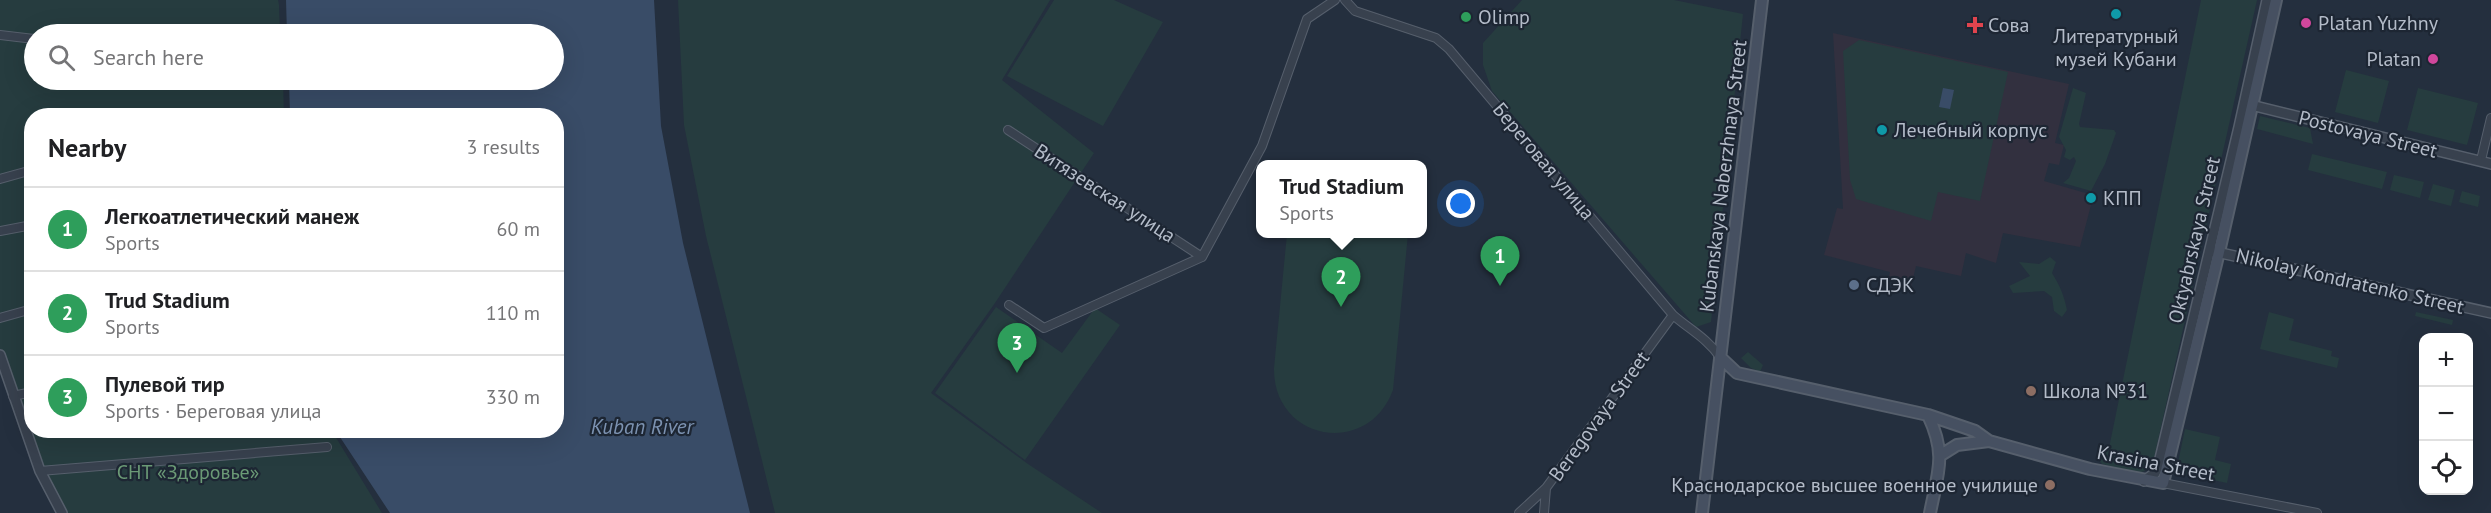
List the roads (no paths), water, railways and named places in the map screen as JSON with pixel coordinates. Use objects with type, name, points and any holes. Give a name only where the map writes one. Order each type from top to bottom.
[{"type":"main road","name":"Kubanskaya Naberzhnaya Street","points":[[1702,513],[1762,0]]},
{"type":"main road","name":"Oktyabrskaya Street","points":[[2163,483],[2215,251],[2276,0]]},
{"type":"main road","name":"Krasina Street","points":[[1720,357],[1737,373],[1928,415],[1975,431],[1989,441],[2090,469],[2163,483]]},
{"type":"main road","points":[[1928,415],[1937,435],[1941,455],[1930,513]]},
{"type":"main road","name":"Krasina Street","points":[[1941,455],[1957,445],[1989,441]]},
{"type":"street","points":[[1009,305],[1044,328],[1202,257],[1262,146],[1307,19],[1335,0]]},
{"type":"street","name":"Береговая улица","points":[[1345,0],[1355,11],[1436,38],[1449,49],[1673,315],[1698,336],[1709,342],[1720,357]]},
{"type":"street","name":"Oktyabrskaya Street","points":[[2250,102],[2267,0]]},
{"type":"street","points":[[0,35],[24,38]]},
{"type":"street","name":"Postovaya Street","points":[[2250,102],[2487,157]]},
{"type":"street","name":"Postovaya Street","points":[[2250,102],[2491,164]]},
{"type":"street","points":[[2487,157],[2491,118]]},
{"type":"street","name":"Витязевская улица","points":[[1008,130],[1202,257]]},
{"type":"street","points":[[0,179],[24,172]]},
{"type":"street","points":[[0,231],[24,226]]},
{"type":"street","name":"Oktyabrskaya Street","points":[[2144,481],[2155,473],[2158,467],[2215,251]]},
{"type":"street","name":"Nikolay Kondratenko Street","points":[[2215,251],[2491,313]]},
{"type":"street","points":[[0,318],[24,311]]},
{"type":"street","name":"Beregovaya Street","points":[[1519,513],[1546,488],[1673,315]]},
{"type":"street","points":[[0,355],[24,427]]},
{"type":"street","points":[[13,396],[24,394]]},
{"type":"street","points":[[28,438],[40,471],[62,513]]},
{"type":"street","points":[[40,471],[327,447]]},
{"type":"street","name":"Krasina Street","points":[[2163,483],[2317,513]]},
{"type":"street","points":[[1544,513],[1546,488]]},
{"type":"water","name":"Kuban River","points":[[286,0],[654,0],[661,126],[683,243],[750,513],[390,513],[341,438],[564,438],[564,108],[290,108],[289,90],[564,90],[564,24],[287,24]]},
{"type":"water","points":[[1943,88],[1954,90],[1950,109],[1939,107]]},
{"type":"place","name":"Литературный музей Кубани","points":[[2116,14]]},
{"type":"place","name":"Olimp","points":[[1466,17]]},
{"type":"place","name":"Platan Yuzhny","points":[[2306,23]]},
{"type":"place","name":"Сова","points":[[1975,25]]},
{"type":"place","name":"Platan","points":[[2433,59]]},
{"type":"place","name":"Лечебный корпус","points":[[1882,130]]},
{"type":"place","name":"КПП","points":[[2091,198]]},
{"type":"place","name":"СДЭК","points":[[1854,285]]},
{"type":"place","name":"Легкоатлетический манеж","points":[[1500,286]]},
{"type":"place","name":"Trud Stadium","points":[[1341,307]]},
{"type":"place","name":"Пулевой тир","points":[[1017,373]]},
{"type":"place","name":"Школа №31","points":[[2031,391]]},
{"type":"place","name":"Краснодарское высшее военное училище","points":[[2050,485]]},
{"type":"park label","name":"СНТ «Здоровье»","points":[[188,472]]}]
